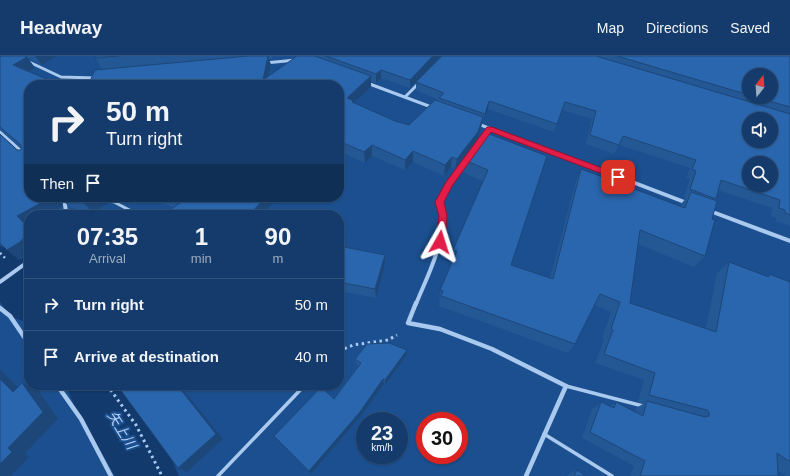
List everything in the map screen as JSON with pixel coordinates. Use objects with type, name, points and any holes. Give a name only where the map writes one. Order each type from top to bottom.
[{"type":"street","points":[[22,59],[61,77],[87,79],[103,78]]},
{"type":"street","points":[[257,64],[304,59]]},
{"type":"street","points":[[405,97],[425,77]]},
{"type":"street","points":[[362,81],[440,110]]},
{"type":"street","points":[[476,124],[695,206]]},
{"type":"street","points":[[485,135],[490,129]]},
{"type":"street","points":[[0,132],[24,154]]},
{"type":"street","points":[[467,160],[449,184],[439,202],[443,216],[440,242],[408,322],[440,330],[492,348],[566,386],[526,476]]},
{"type":"street","points":[[702,208],[790,241]]},
{"type":"street","points":[[0,282],[24,265]]},
{"type":"street","points":[[0,308],[10,316],[24,337]]},
{"type":"street","points":[[61,390],[81,419],[111,476]]},
{"type":"lane","points":[[114,202],[129,210]]},
{"type":"lane","points":[[566,386],[648,408]]},
{"type":"lane","points":[[218,476],[300,390]]},
{"type":"lane","points":[[544,434],[612,476]]},
{"type":"path","points":[[344,349],[353,345],[388,340],[400,334],[408,322]]},
{"type":"path","points":[[111,390],[136,425],[162,476]]},
{"type":"building","points":[[0,56],[25,56],[27,57],[13,65],[49,80],[24,80],[24,202],[43,202],[28,210],[24,210],[24,212],[17,216],[24,223],[24,238],[20,242],[7,250],[0,243],[0,134],[17,150],[21,150],[21,145],[0,127]]},
{"type":"building","points":[[96,56],[119,56],[95,58]]},
{"type":"building","points":[[248,56],[268,56],[263,80],[90,80],[95,70]]},
{"type":"building","points":[[297,56],[315,56],[371,76],[347,98],[354,101],[352,102],[395,121],[409,125],[435,100],[483,117],[478,132],[457,159],[452,157],[445,165],[413,151],[405,160],[372,145],[364,152],[344,143],[344,80],[263,80]]},
{"type":"building","points":[[326,56],[433,56],[410,80],[381,70],[376,74]]},
{"type":"building","points":[[442,56],[596,56],[742,100],[742,104],[757,104],[790,114],[790,215],[785,213],[785,210],[779,208],[780,200],[756,192],[778,192],[778,156],[742,156],[742,187],[721,180],[716,199],[690,189],[696,171],[692,169],[696,160],[623,136],[619,145],[590,135],[596,111],[565,102],[557,124],[489,101],[485,114],[439,98],[444,93],[416,82]]},
{"type":"building","points":[[617,56],[790,56],[790,107],[778,104],[778,68],[742,68],[742,93]]},
{"type":"building","points":[[484,132],[547,156],[511,265],[553,279],[581,169],[685,208],[691,192],[717,201],[712,219],[715,220],[705,256],[640,230],[630,303],[716,332],[729,262],[769,277],[769,274],[790,282],[790,462],[777,453],[778,476],[640,476],[645,461],[590,432],[601,402],[614,408],[616,402],[643,416],[647,401],[705,417],[709,416],[709,412],[707,410],[649,395],[655,373],[604,354],[613,330],[611,329],[620,302],[600,294],[575,344],[441,296],[443,291],[440,290],[457,251],[453,250],[488,170],[464,160]]},
{"type":"building","points":[[177,202],[261,202],[254,210],[170,210],[180,203]]},
{"type":"building","points":[[344,247],[385,255],[375,289],[344,283]]},
{"type":"building","points":[[389,343],[407,350],[385,380],[383,379],[360,412],[356,412],[356,417],[309,471],[274,436],[318,390],[324,390],[334,399],[341,390],[344,390],[344,386],[361,363],[355,359],[367,344]]},
{"type":"building","points":[[0,379],[13,392],[22,383],[24,390],[27,390],[43,412],[8,448],[12,452],[0,464]]},
{"type":"building","points":[[121,390],[181,390],[216,434],[178,468]]},
{"type":"building","points":[[577,470],[586,476],[574,476]]},
{"type":"waterway","name":"矢上川","points":[[0,266],[24,295]]},
{"type":"waterway","name":"矢上川","points":[[97,390],[139,457],[147,476]]},
{"type":"route","points":[[440,242],[443,216],[439,202],[449,184],[490,129],[618,177]]}]
